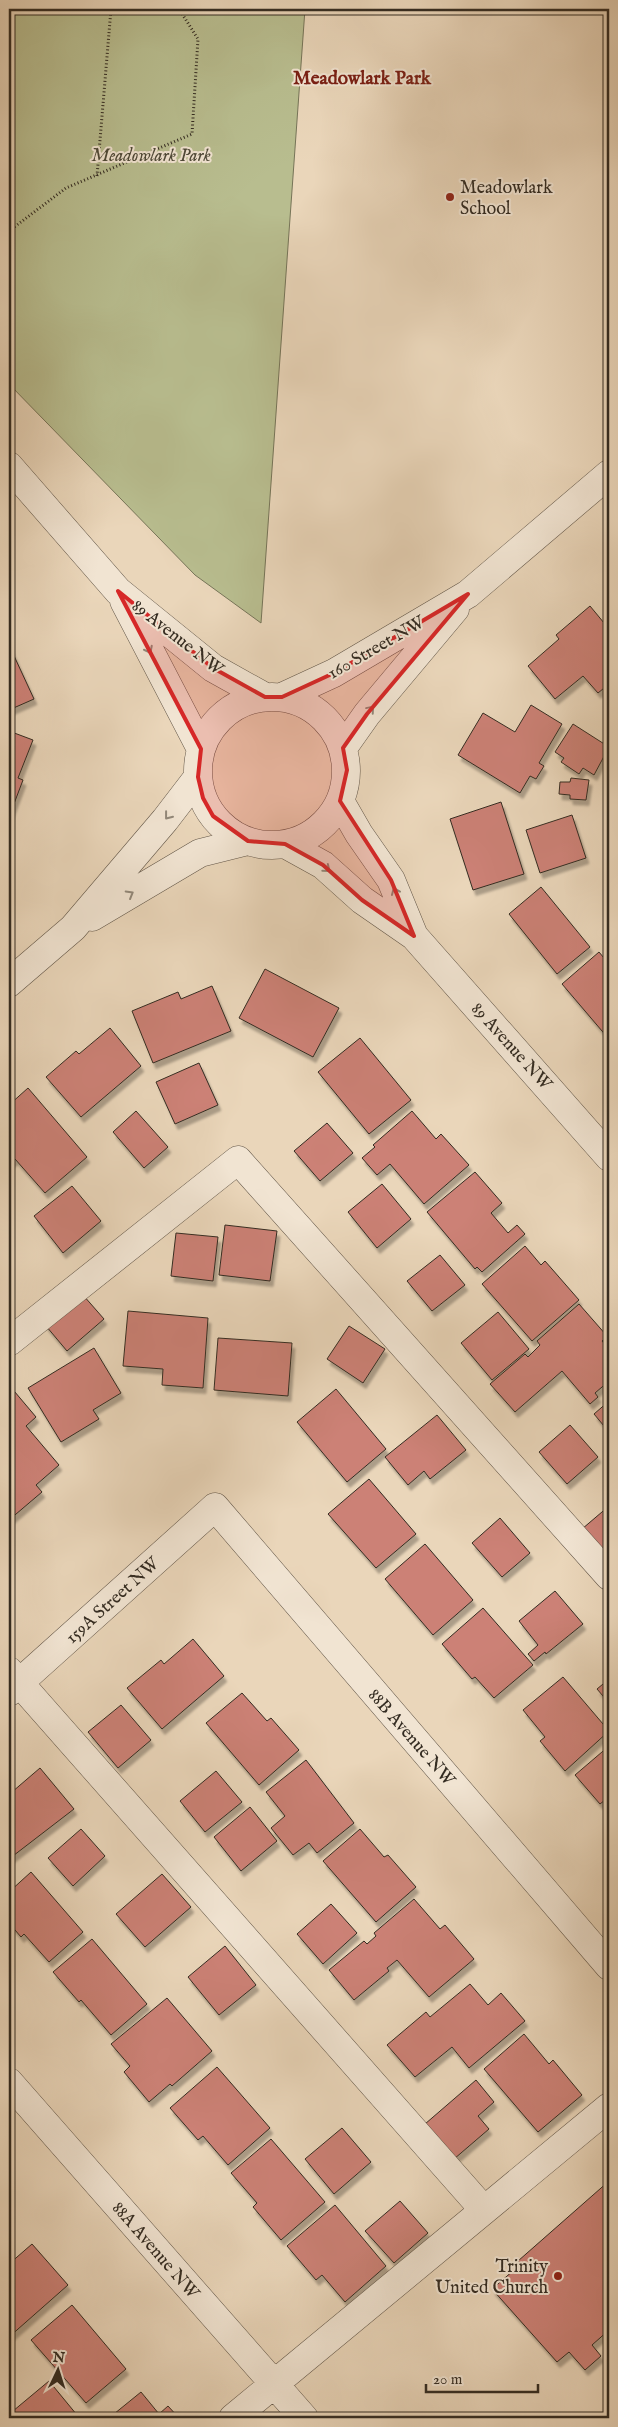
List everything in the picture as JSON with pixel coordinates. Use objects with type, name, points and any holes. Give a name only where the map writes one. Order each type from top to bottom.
[{"type":"street","name":"89 Avenue NW","points":[[9,466],[118,591],[213,668],[274,697]]},
{"type":"street","name":"160 Street NW","points":[[343,748],[367,714],[468,594],[609,474]]},
{"type":"street","name":"89 Avenue NW","points":[[118,591],[201,749]]},
{"type":"street","name":"160 Street NW","points":[[274,697],[334,673],[468,594]]},
{"type":"street","points":[[274,697],[299,702],[318,712],[334,728],[343,748],[347,770],[340,801],[331,816],[318,829],[302,838],[285,844],[266,845],[248,841],[229,831],[213,816],[203,798],[198,777],[201,749],[210,729],[224,713],[244,702],[274,697]]},
{"type":"street","points":[[9,984],[73,928],[165,820],[198,777]]},
{"type":"street","name":"89 Avenue NW","points":[[340,801],[359,834],[391,880],[414,936]]},
{"type":"street","points":[[73,928],[200,853],[248,841]]},
{"type":"street","name":"89 Avenue NW","points":[[285,844],[323,865],[362,900],[414,936],[609,1158]]},
{"type":"street","points":[[9,1342],[238,1160],[609,1576]]},
{"type":"street","name":"159A Street NW","points":[[12,1682],[216,1507]]},
{"type":"street","name":"88B Avenue NW","points":[[216,1507],[609,1966]]},
{"type":"street","points":[[12,1682],[484,2210]]},
{"type":"street","name":"88A Avenue NW","points":[[9,2082],[304,2418]]},
{"type":"street","points":[[232,2418],[609,2107]]},
{"type":"path","points":[[97,176],[111,9]]},
{"type":"path","points":[[9,231],[66,188],[192,134],[198,39],[179,9]]},
{"type":"highlighted area","points":[[118,591],[213,668],[265,697],[282,697],[334,673],[468,594],[367,714],[343,748],[347,770],[340,801],[391,880],[414,936],[362,900],[323,865],[285,844],[248,841],[213,816],[203,798],[198,777],[201,749]]},
{"type":"green space","name":"Meadowlark Park","points":[[9,9],[305,9],[261,623],[195,575],[9,384]]},
{"type":"building","points":[[590,606],[609,629],[609,684],[598,693],[583,676],[555,699],[528,666],[559,639],[556,635]]},
{"type":"building","points":[[9,645],[34,699],[9,710]]},
{"type":"building","points":[[531,705],[562,724],[539,763],[544,766],[536,779],[530,776],[520,793],[458,755],[483,713],[515,732]]},
{"type":"building","points":[[573,724],[609,747],[594,775],[583,768],[579,774],[561,762],[564,758],[555,752]]},
{"type":"building","points":[[9,731],[33,740],[18,778],[23,780],[9,817]]},
{"type":"building","points":[[571,778],[589,780],[586,800],[570,799],[570,795],[559,794],[560,782],[570,782]]},
{"type":"building","points":[[501,802],[524,874],[473,890],[450,819]]},
{"type":"building","points":[[572,815],[586,858],[540,873],[526,830]]},
{"type":"building","points":[[541,887],[590,947],[557,974],[509,914]]},
{"type":"building","points":[[599,952],[609,964],[608,1038],[562,984]]},
{"type":"building","points":[[265,969],[339,1008],[313,1057],[239,1018]]},
{"type":"building","points":[[212,986],[231,1031],[153,1063],[132,1011],[178,992],[181,999]]},
{"type":"building","points":[[110,1028],[141,1066],[81,1117],[46,1077],[76,1051],[79,1054]]},
{"type":"building","points":[[360,1038],[411,1100],[369,1134],[318,1072]]},
{"type":"building","points":[[199,1063],[218,1105],[175,1124],[156,1082]]},
{"type":"building","points":[[28,1088],[87,1157],[45,1193],[15,1159],[9,1164],[9,1105]]},
{"type":"building","points":[[136,1111],[168,1147],[144,1168],[113,1132]]},
{"type":"building","points":[[412,1111],[436,1139],[441,1134],[469,1165],[424,1204],[390,1164],[377,1175],[362,1158],[375,1147],[373,1145]]},
{"type":"building","points":[[327,1123],[353,1153],[320,1181],[294,1151]]},
{"type":"building","points":[[475,1172],[502,1203],[491,1213],[508,1233],[517,1225],[525,1234],[482,1272],[477,1267],[475,1269],[427,1212]]},
{"type":"building","points":[[382,1184],[411,1219],[377,1248],[348,1212]]},
{"type":"building","points":[[72,1186],[101,1221],[63,1253],[34,1216]]},
{"type":"building","points":[[225,1225],[277,1231],[270,1281],[219,1275]]},
{"type":"building","points":[[176,1233],[218,1237],[213,1281],[171,1276]]},
{"type":"building","points":[[525,1246],[541,1265],[545,1261],[579,1300],[532,1341],[482,1284]]},
{"type":"building","points":[[440,1255],[465,1285],[432,1311],[407,1281]]},
{"type":"building","points":[[83,1295],[104,1319],[67,1351],[41,1320]]},
{"type":"building","points":[[579,1304],[607,1336],[602,1341],[609,1349],[609,1381],[595,1393],[598,1397],[590,1404],[562,1371],[515,1412],[490,1384],[525,1354],[528,1357],[540,1345],[537,1341]]},
{"type":"building","points":[[128,1311],[208,1318],[203,1388],[162,1385],[163,1369],[123,1366]]},
{"type":"building","points":[[498,1312],[529,1349],[492,1380],[461,1343]]},
{"type":"building","points":[[349,1326],[385,1349],[363,1383],[327,1359]]},
{"type":"building","points":[[218,1338],[292,1343],[288,1396],[214,1390]]},
{"type":"building","points":[[94,1348],[121,1393],[93,1410],[99,1419],[61,1442],[28,1388]]},
{"type":"building","points":[[9,1385],[36,1417],[26,1426],[59,1465],[36,1485],[42,1492],[9,1520]]},
{"type":"building","points":[[336,1389],[386,1449],[347,1482],[297,1422]]},
{"type":"building","points":[[609,1401],[609,1432],[594,1414]]},
{"type":"building","points":[[437,1415],[466,1450],[430,1479],[424,1471],[408,1485],[385,1457]]},
{"type":"building","points":[[570,1425],[598,1457],[567,1484],[539,1452]]},
{"type":"building","points":[[369,1479],[416,1534],[376,1568],[328,1514]]},
{"type":"building","points":[[609,1506],[609,1561],[582,1529]]},
{"type":"building","points":[[500,1518],[530,1553],[502,1577],[472,1543]]},
{"type":"building","points":[[425,1544],[473,1600],[433,1635],[385,1579]]},
{"type":"building","points":[[555,1591],[583,1624],[546,1654],[545,1652],[534,1661],[528,1654],[538,1645],[519,1621]]},
{"type":"building","points":[[483,1608],[533,1665],[494,1698],[475,1677],[472,1679],[442,1644]]},
{"type":"building","points":[[193,1639],[224,1676],[162,1729],[127,1688],[161,1660],[164,1664]]},
{"type":"building","points":[[563,1677],[609,1731],[565,1771],[540,1741],[545,1737],[523,1710]]},
{"type":"building","points":[[609,1679],[609,1703],[597,1689]]},
{"type":"building","points":[[242,1693],[267,1721],[271,1718],[299,1750],[259,1785],[206,1723]]},
{"type":"building","points":[[121,1705],[151,1740],[118,1768],[88,1732]]},
{"type":"building","points":[[609,1746],[609,1805],[605,1800],[600,1804],[575,1775]]},
{"type":"building","points":[[306,1760],[354,1823],[317,1853],[309,1843],[293,1855],[271,1828],[285,1816],[266,1792]]},
{"type":"building","points":[[40,1768],[74,1809],[9,1859],[9,1789],[12,1792]]},
{"type":"building","points":[[216,1771],[242,1802],[205,1832],[180,1801]]},
{"type":"building","points":[[250,1807],[277,1841],[241,1871],[214,1837]]},
{"type":"building","points":[[81,1829],[105,1856],[73,1886],[48,1858]]},
{"type":"building","points":[[360,1829],[384,1857],[388,1855],[416,1887],[376,1922],[323,1861]]},
{"type":"building","points":[[31,1872],[83,1932],[49,1962],[24,1934],[21,1937],[9,1923],[9,1892]]},
{"type":"building","points":[[162,1874],[191,1907],[145,1947],[116,1914]]},
{"type":"building","points":[[414,1899],[440,1929],[445,1925],[474,1959],[429,1997],[397,1960],[387,1968],[389,1971],[354,2000],[329,1970],[364,1941],[367,1944],[376,1936],[374,1933]]},
{"type":"building","points":[[331,1904],[357,1933],[323,1964],[297,1934]]},
{"type":"building","points":[[92,1939],[147,2004],[111,2035],[81,2000],[79,2002],[53,1972]]},
{"type":"building","points":[[225,1946],[256,1985],[219,2015],[188,1977]]},
{"type":"building","points":[[470,1984],[488,2005],[501,1993],[525,2021],[469,2068],[452,2047],[415,2077],[387,2045],[426,2012],[430,2017]]},
{"type":"building","points":[[167,1998],[212,2051],[172,2086],[170,2084],[149,2102],[124,2072],[130,2066],[111,2044]]},
{"type":"building","points":[[524,2034],[549,2064],[553,2060],[582,2095],[538,2132],[484,2069]]},
{"type":"building","points":[[217,2067],[270,2128],[228,2165],[203,2136],[198,2140],[170,2108]]},
{"type":"building","points":[[476,2080],[494,2102],[478,2116],[489,2129],[454,2159],[425,2124]]},
{"type":"building","points":[[342,2128],[371,2162],[334,2194],[305,2159]]},
{"type":"building","points":[[271,2139],[325,2202],[281,2240],[253,2207],[257,2203],[231,2173]]},
{"type":"building","name":"Trinity United Church","points":[[609,2181],[609,2330],[592,2345],[601,2356],[585,2370],[569,2352],[557,2362],[492,2289],[521,2264],[518,2261]]},
{"type":"building","points":[[400,2201],[428,2233],[394,2263],[365,2231]]},
{"type":"building","points":[[335,2205],[386,2266],[345,2302],[322,2275],[316,2280],[287,2246]]},
{"type":"building","points":[[32,2244],[68,2285],[9,2337],[9,2264]]},
{"type":"building","points":[[72,2305],[126,2369],[86,2403],[31,2340]]},
{"type":"building","points":[[49,2381],[77,2415],[73,2418],[19,2418],[13,2411]]},
{"type":"building","points":[[141,2392],[159,2414],[168,2406],[179,2418],[109,2418]]},
{"type":"place","name":"Meadowlark School","points":[[450,197]]},
{"type":"place","name":"Trinity United Church","points":[[558,2276]]},
{"type":"district","name":"Meadowlark Park","points":[[362,77]]}]
